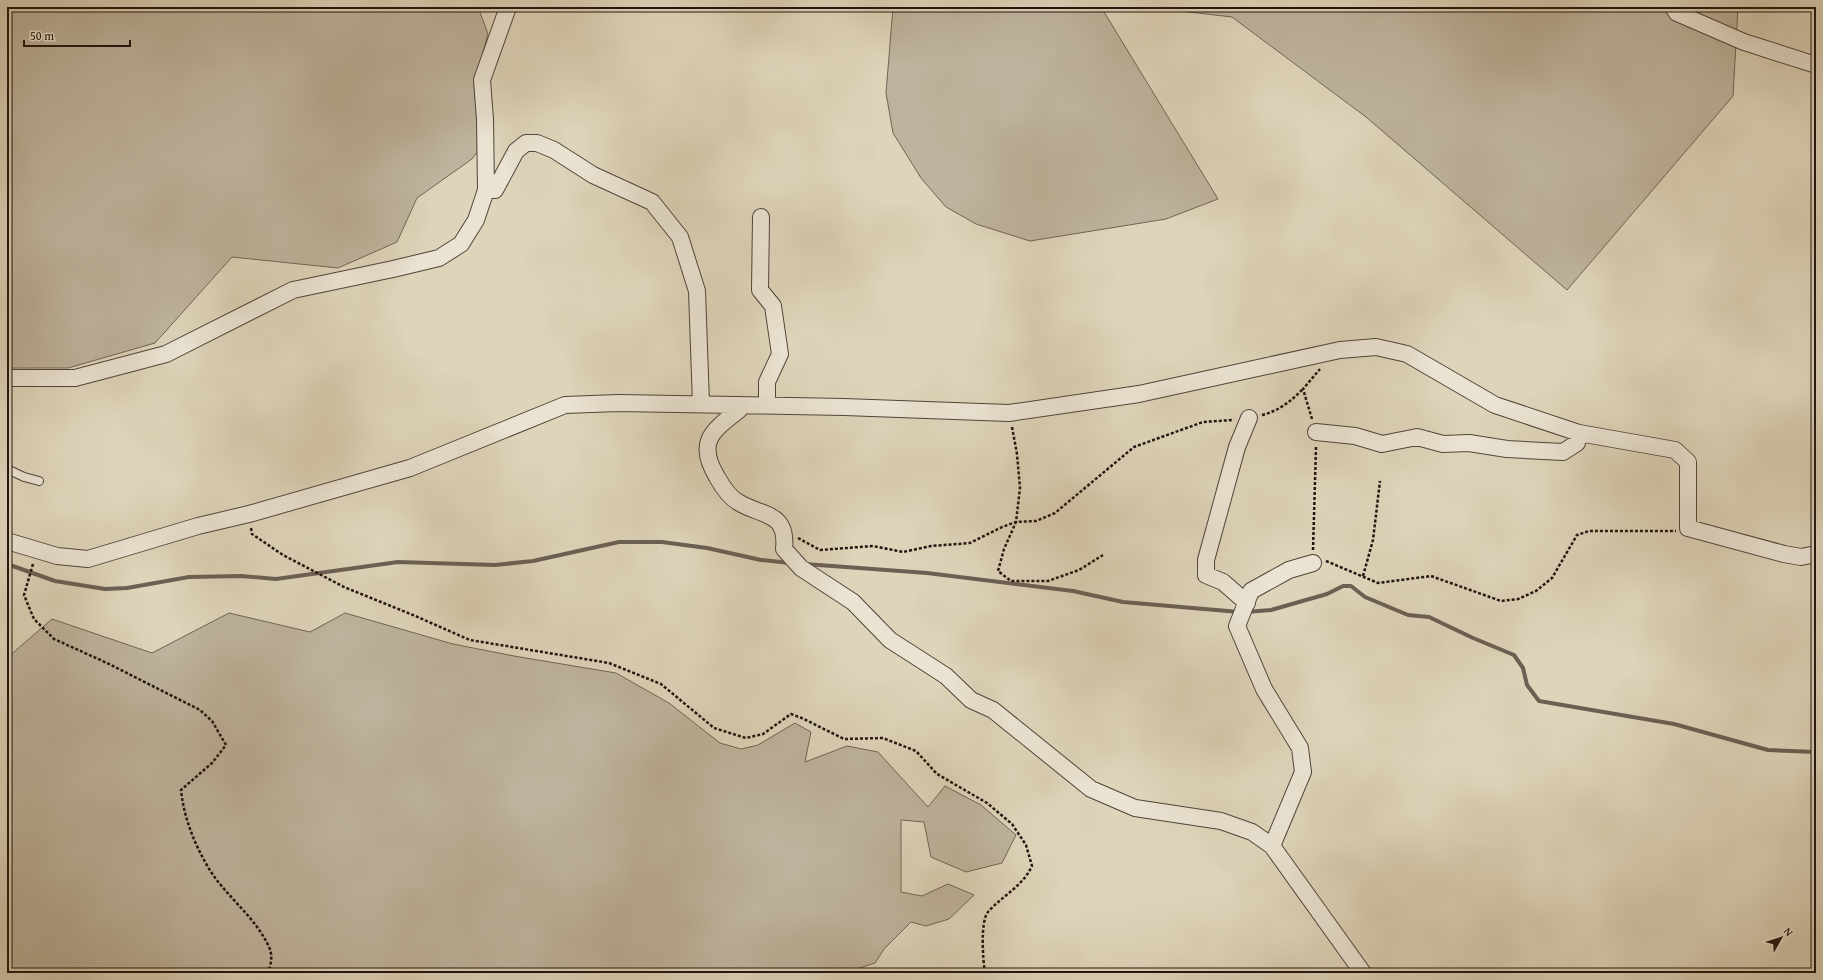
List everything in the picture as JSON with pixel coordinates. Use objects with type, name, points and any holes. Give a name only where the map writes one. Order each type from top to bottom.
[{"type":"street","points":[[7,378],[75,378],[166,354],[293,290],[439,258],[461,244],[476,220],[486,190],[485,119],[482,80],[508,7]]},
{"type":"street","points":[[1673,7],[1677,13],[1744,42],[1816,65]]},
{"type":"street","points":[[486,190],[495,190],[516,151],[526,143],[537,143],[554,150],[593,175],[652,202],[680,237],[697,291],[701,404]]},
{"type":"street","points":[[761,217],[760,290],[773,306],[780,354],[767,382],[767,405]]},
{"type":"street","points":[[7,541],[57,556],[88,559],[198,526],[249,514],[410,468],[565,405],[618,402],[844,407],[1009,413],[1139,394],[1340,350],[1376,347],[1407,354],[1495,405],[1579,433],[1676,450],[1688,462],[1688,528],[1784,554],[1801,557],[1816,554]]},
{"type":"street","points":[[740,405],[739,410],[715,429],[707,444],[708,462],[722,486],[738,502],[772,516],[782,526],[786,536],[784,549],[801,568],[853,602],[890,640],[946,676],[971,700],[993,710],[1091,789],[1135,808],[1221,822],[1252,832],[1272,846],[1363,973]]},
{"type":"street","points":[[1247,603],[1223,582],[1206,575],[1206,560],[1237,447],[1249,418]]},
{"type":"street","points":[[1316,432],[1355,436],[1382,444],[1417,437],[1443,444],[1469,444],[1507,449],[1563,452],[1577,443],[1579,433]]},
{"type":"street","points":[[1272,846],[1303,772],[1300,748],[1264,689],[1237,626],[1251,591],[1289,570],[1313,563]]},
{"type":"lane","points":[[7,469],[24,477],[39,481]]},
{"type":"path","points":[[786,536],[795,536],[820,550],[873,546],[903,552],[931,546],[970,543],[1002,526],[1016,522],[1036,521],[1055,513],[1134,447],[1203,422],[1249,418],[1274,412],[1292,400],[1321,368]]},
{"type":"path","points":[[1303,389],[1316,432],[1313,563],[1328,561],[1378,583],[1431,576],[1501,601],[1518,599],[1536,591],[1552,578],[1578,535],[1589,531],[1672,532],[1688,528]]},
{"type":"path","points":[[1009,413],[1018,461],[1020,488],[1016,522],[1004,549],[998,571],[1011,580],[1048,581],[1079,570],[1103,555]]},
{"type":"path","points":[[1363,576],[1373,540],[1380,481]]},
{"type":"path","points":[[249,514],[252,534],[283,555],[344,587],[470,640],[609,663],[661,684],[714,728],[746,738],[763,734],[791,714],[844,739],[882,738],[916,751],[937,774],[987,803],[1012,824],[1026,845],[1032,866],[1026,878],[986,914],[983,934],[985,973]]},
{"type":"path","points":[[37,550],[24,595],[34,620],[54,639],[107,663],[200,710],[212,721],[226,745],[212,763],[181,790],[183,807],[190,829],[208,867],[223,890],[254,923],[270,948],[272,963],[268,973]]},
{"type":"shaded area","points":[[7,7],[478,7],[488,34],[474,85],[480,148],[472,159],[417,198],[397,242],[338,268],[232,257],[155,343],[68,368],[7,368]]},
{"type":"shaded area","points":[[893,7],[1101,7],[1218,199],[1166,219],[1030,241],[976,224],[946,207],[921,178],[893,133],[886,93]]},
{"type":"shaded area","points":[[1145,7],[1738,7],[1733,96],[1567,290],[1366,117],[1232,17]]},
{"type":"shaded area","points":[[229,613],[310,632],[345,613],[453,644],[616,673],[669,703],[720,743],[741,749],[758,745],[795,723],[811,732],[805,762],[847,746],[878,752],[928,807],[945,786],[981,805],[1016,835],[1002,863],[966,872],[931,857],[924,822],[901,820],[901,892],[922,896],[948,884],[974,895],[949,919],[926,926],[911,922],[884,949],[875,963],[844,973],[7,973],[7,658],[52,619],[152,653]]},
{"type":"waterway","points":[[7,564],[55,581],[105,589],[127,588],[189,577],[241,576],[276,579],[398,562],[495,565],[533,561],[619,542],[662,542],[707,548],[761,560],[790,563]]},
{"type":"waterway","points":[[805,564],[927,573],[1073,591],[1123,602],[1239,612]]},
{"type":"waterway","points":[[1246,612],[1271,610],[1327,594],[1343,586],[1351,586],[1365,597],[1408,615],[1429,617],[1473,638],[1514,655],[1523,668],[1527,685],[1539,701],[1674,724],[1768,750],[1816,752]]}]
